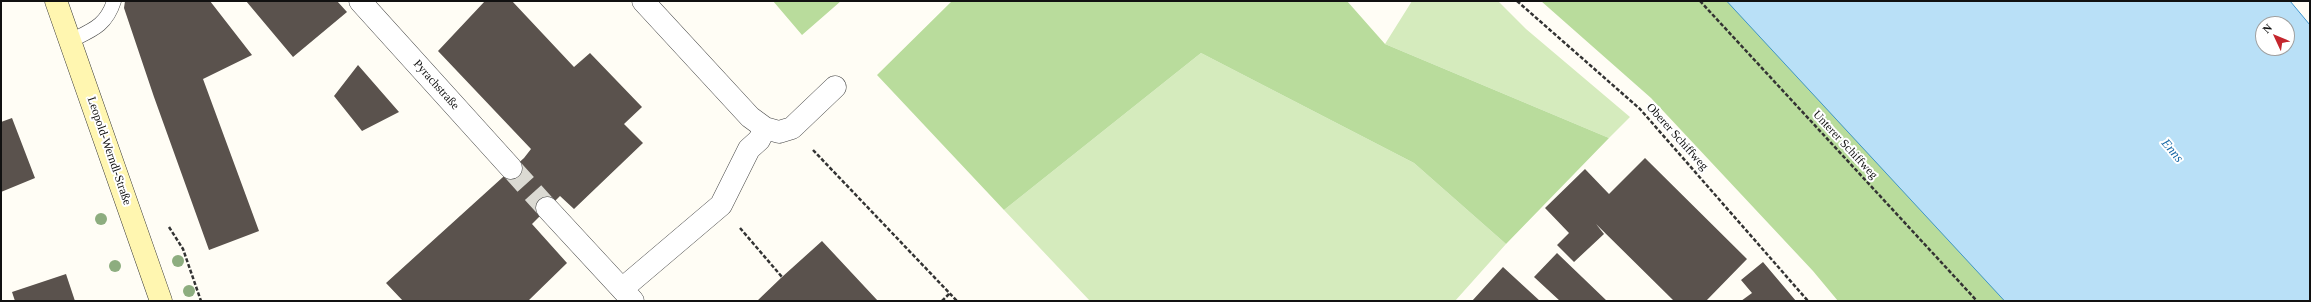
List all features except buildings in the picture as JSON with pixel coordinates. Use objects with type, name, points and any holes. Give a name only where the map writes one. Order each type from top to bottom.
[{"type":"street","name":"Leopold-Werndl-Straße","points":[[56,1],[161,301]]},
{"type":"street","name":"Pyrachstraße","points":[[360,1],[511,168]]},
{"type":"street","points":[[643,1],[750,117],[765,128],[779,132],[792,128],[835,87]]},
{"type":"street","points":[[547,208],[628,295],[721,205],[749,149],[759,140],[765,128]]},
{"type":"lane","points":[[70,41],[99,26],[107,19],[114,1]]},
{"type":"path","name":"Oberer Schiffweg","points":[[1517,1],[1640,109],[1808,301]]},
{"type":"path","name":"Unterer Schiffweg","points":[[1700,1],[1977,301]]},
{"type":"path","points":[[792,128],[957,301]]},
{"type":"path","points":[[721,205],[782,278]]},
{"type":"path","points":[[942,301],[950,293]]},
{"type":"green space","points":[[773,1],[841,1],[802,35]]},
{"type":"green space","points":[[952,1],[1347,1],[1385,44],[1609,138],[1506,244],[1414,163],[1201,53],[1004,210],[877,75]]},
{"type":"green space","points":[[1412,1],[1498,1],[1526,29],[1630,117],[1609,138],[1385,44]]},
{"type":"green space","points":[[1541,1],[1738,1],[2007,301],[1838,301],[1813,271],[1651,98]]},
{"type":"green space","points":[[1201,53],[1414,163],[1506,244],[1455,301],[1090,301],[1004,210]]},
{"type":"water","name":"Enns","points":[[1727,1],[2290,1],[2310,25],[2310,301],[2005,301]]},
{"type":"tunnel","points":[[511,168],[547,208]]}]
